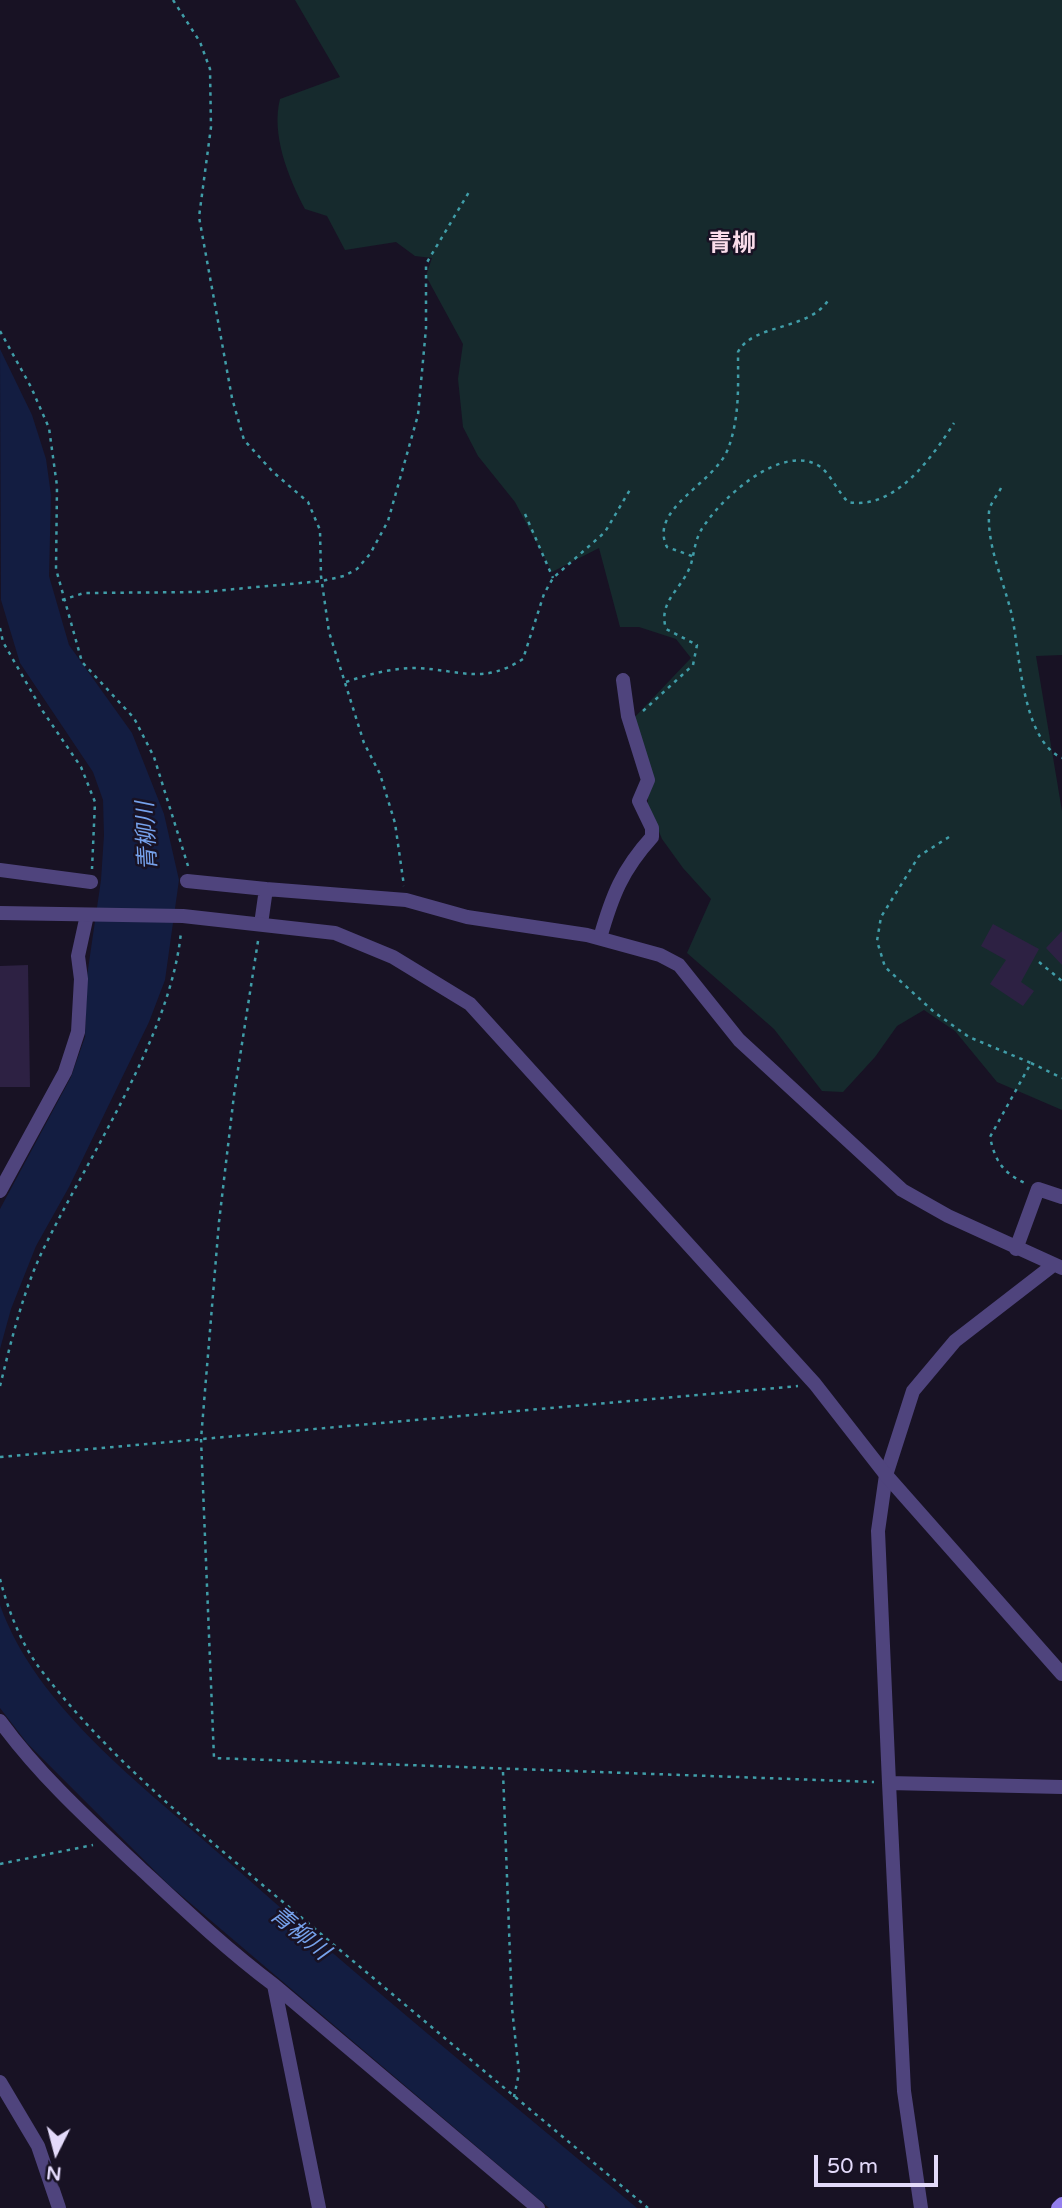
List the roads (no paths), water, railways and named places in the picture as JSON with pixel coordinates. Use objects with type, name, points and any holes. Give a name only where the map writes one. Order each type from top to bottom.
[{"type":"main road","points":[[1058,2208],[1062,2204]]},
{"type":"street","points":[[600,938],[612,895],[630,861],[652,836],[652,828],[639,801],[648,779],[630,722],[623,680]]},
{"type":"street","points":[[0,870],[91,882]]},
{"type":"street","points":[[187,881],[406,900],[467,917],[600,938],[660,955],[679,965],[739,1040],[902,1190],[1016,1249],[1057,1267]]},
{"type":"street","points":[[261,924],[266,889]]},
{"type":"street","points":[[0,912],[176,916],[335,933],[393,957],[470,1004],[815,1384],[886,1475],[1062,1674]]},
{"type":"street","points":[[0,1191],[65,1072],[78,1032],[81,979],[78,956],[93,915]]},
{"type":"street","points":[[1016,1249],[1038,1188],[1062,1197]]},
{"type":"street","points":[[920,2208],[904,2091],[889,1783],[878,1531],[886,1475],[913,1391],[955,1341],[1057,1267]]},
{"type":"street","points":[[0,1721],[23,1752],[112,1842],[234,1955],[274,1985],[538,2208]]},
{"type":"street","points":[[889,1783],[1062,1787]]},
{"type":"street","points":[[274,1985],[319,2208]]},
{"type":"street","points":[[0,2082],[38,2146],[59,2208]]},
{"type":"water","name":"青柳川","points":[[0,349],[32,415],[46,459],[51,495],[49,576],[69,645],[132,733],[164,814],[179,880],[165,980],[149,1022],[69,1187],[36,1246],[11,1309],[0,1349],[0,1209],[71,1077],[85,1037],[87,976],[101,880],[104,835],[103,800],[93,772],[20,663],[1,600]]},
{"type":"water","name":"青柳川","points":[[0,1605],[17,1642],[39,1677],[65,1711],[127,1773],[376,1990],[637,2208],[549,2208],[169,1885],[27,1743],[0,1708]]},
{"type":"district","name":"青柳","points":[[732,245]]}]
